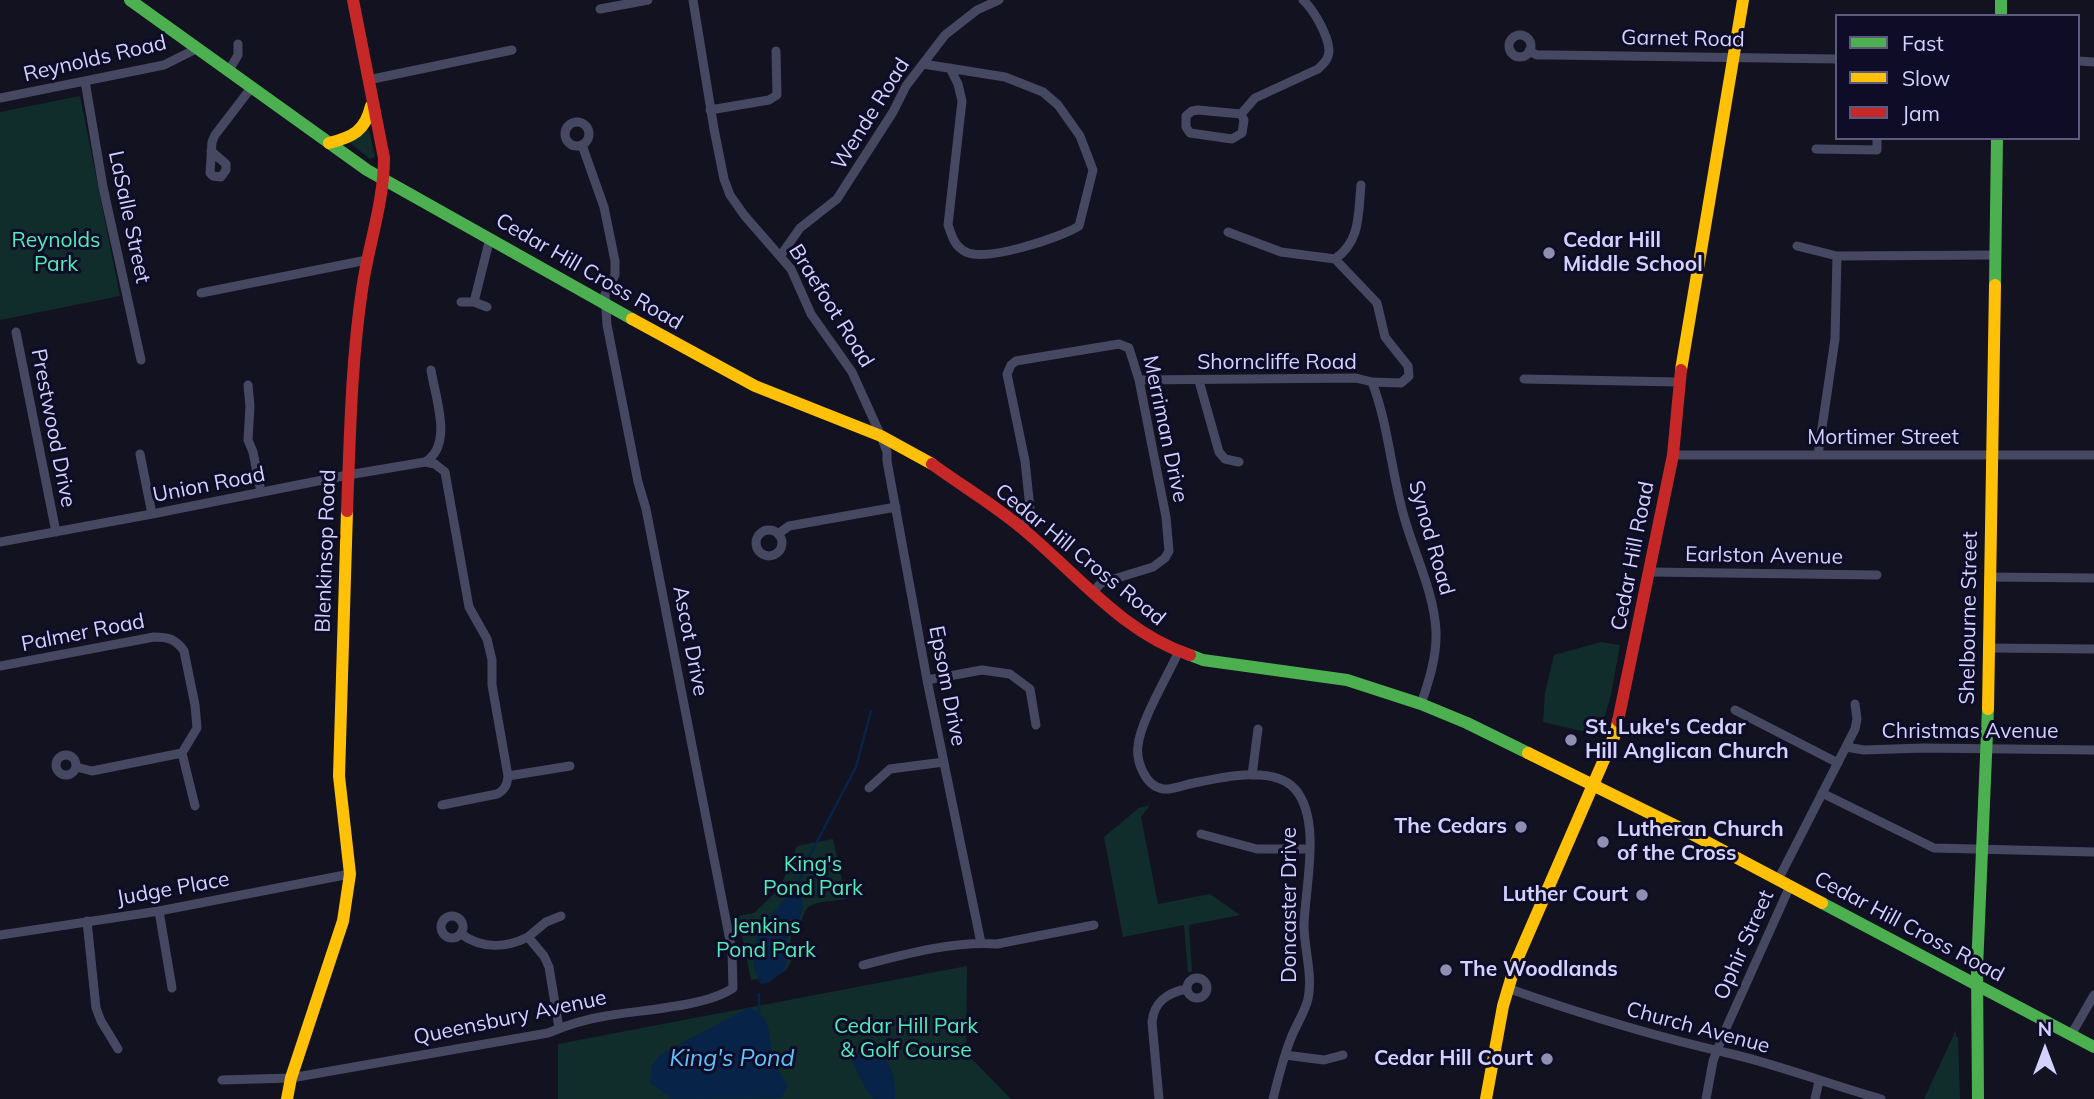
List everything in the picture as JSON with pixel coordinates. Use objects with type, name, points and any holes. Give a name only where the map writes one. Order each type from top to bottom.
[{"type":"main road","name":"Cedar Hill Cross Road","points":[[130,0],[384,180],[755,386],[881,436],[943,470],[1021,528],[1142,634],[1178,653],[1203,660],[1347,680],[1421,704],[1467,723],[1688,832],[2094,1047]]},
{"type":"main road","name":"Blenkinsop Road","points":[[287,1099],[343,921],[351,874],[339,776],[352,368],[367,260],[384,180],[384,158],[353,0]]},
{"type":"main road","name":"Cedar Hill Road","points":[[1486,1099],[1507,988],[1616,733],[1673,455],[1678,382],[1743,0]]},
{"type":"main road","points":[[329,143],[353,137],[367,124],[372,99]]},
{"type":"main road","name":"Shelbourne Street","points":[[1978,1099],[1977,985],[1987,750],[1997,140]]},
{"type":"street","points":[[600,9],[648,0]]},
{"type":"street","name":"Braefoot Road","points":[[693,0],[710,110],[724,180],[730,194],[744,215],[791,269],[811,314],[857,381],[881,436]]},
{"type":"street","name":"Wende Road","points":[[781,255],[800,228],[837,198],[892,113],[906,86],[945,35],[977,10],[999,0]]},
{"type":"street","points":[[1241,114],[1255,98],[1318,69],[1326,61],[1329,51],[1326,37],[1303,0]]},
{"type":"street","points":[[228,72],[238,55],[238,44]]},
{"type":"street","name":"Reynolds Road","points":[[0,98],[164,65],[196,49]]},
{"type":"street","points":[[368,80],[512,50]]},
{"type":"street","points":[[710,110],[769,100],[778,95],[776,51]]},
{"type":"street","name":"Garnet Road","points":[[1530,51],[1537,55],[1835,59]]},
{"type":"street","points":[[923,64],[950,68],[1005,77],[1043,92],[1058,105],[1080,136],[1093,170],[1079,226],[1026,246],[982,254],[967,253],[954,242],[948,225],[962,101],[950,68]]},
{"type":"street","name":"LaSalle Street","points":[[85,81],[103,187],[141,360]]},
{"type":"street","points":[[211,151],[215,135],[251,88]]},
{"type":"street","points":[[1192,111],[1241,114],[1244,120],[1242,133],[1232,139],[1196,135],[1190,133],[1186,127],[1186,116],[1192,111]]},
{"type":"street","points":[[1816,149],[1877,150],[1877,140]]},
{"type":"street","points":[[582,145],[604,206],[615,261],[615,275],[605,294],[604,303]]},
{"type":"street","points":[[1228,232],[1281,252],[1335,259],[1346,251],[1353,241],[1361,185]]},
{"type":"street","points":[[474,302],[490,238]]},
{"type":"street","points":[[1797,246],[1837,256],[1995,255]]},
{"type":"street","points":[[1818,455],[1835,339],[1837,256]]},
{"type":"street","name":"Shorncliffe Road","points":[[1139,380],[1356,379],[1401,383],[1409,376],[1408,366],[1385,337],[1377,303],[1335,259]]},
{"type":"street","points":[[201,293],[367,260]]},
{"type":"street","points":[[461,302],[474,302],[487,307]]},
{"type":"street","name":"Ascot Drive","points":[[604,303],[732,951],[733,988]]},
{"type":"street","name":"Prestwood Drive","points":[[16,332],[55,531]]},
{"type":"street","name":"Merriman Drive","points":[[1021,528],[1028,520],[1030,508],[1025,461],[1007,374],[1011,365],[1016,361],[1119,344],[1129,348],[1139,380],[1166,517],[1169,551],[1165,558],[1153,567],[1101,583],[1094,591]]},
{"type":"street","points":[[425,463],[436,453],[441,432],[430,370]]},
{"type":"street","points":[[1524,379],[1678,382]]},
{"type":"street","points":[[1199,381],[1219,452],[1225,459],[1239,462]]},
{"type":"street","name":"Synod Road","points":[[1372,382],[1381,405],[1401,508],[1434,612],[1436,647],[1429,682],[1421,704]]},
{"type":"street","points":[[248,385],[248,440],[261,492]]},
{"type":"street","name":"Epsom Drive","points":[[881,436],[887,452],[927,680],[981,943]]},
{"type":"street","points":[[140,454],[152,514]]},
{"type":"street","name":"Mortimer Street","points":[[1673,455],[2094,455]]},
{"type":"street","points":[[425,463],[435,464],[445,472],[469,607],[487,639],[492,660],[492,685],[508,776],[503,792],[442,805]]},
{"type":"street","name":"Union Road","points":[[0,542],[348,475],[425,463]]},
{"type":"street","points":[[778,534],[789,526],[896,506]]},
{"type":"street","name":"Earlston Avenue","points":[[1650,572],[1877,575]]},
{"type":"street","points":[[1989,577],[2094,578]]},
{"type":"street","name":"Palmer Road","points":[[0,666],[154,637],[167,637],[178,642],[184,651],[197,719],[195,735],[182,753]]},
{"type":"street","points":[[1988,648],[2094,649]]},
{"type":"street","points":[[1178,653],[1140,734],[1138,757],[1146,776],[1158,788],[1252,775],[1258,729]]},
{"type":"street","points":[[927,680],[982,670],[1010,674],[1030,689],[1036,725]]},
{"type":"street","name":"Ophir Street","points":[[1777,880],[1855,729],[1855,704]]},
{"type":"street","points":[[1735,710],[1838,763]]},
{"type":"street","name":"Christmas Avenue","points":[[1846,747],[1864,750],[2094,750]]},
{"type":"street","points":[[76,768],[92,771],[182,753],[195,806]]},
{"type":"street","points":[[869,788],[890,769],[944,762]]},
{"type":"street","points":[[508,776],[570,766]]},
{"type":"street","name":"Doncaster Drive","points":[[1252,775],[1276,777],[1288,782],[1297,791],[1307,816],[1310,849],[1304,923],[1309,969],[1308,1000],[1285,1055],[1273,1099]]},
{"type":"street","points":[[1822,793],[1928,846],[1940,849],[2094,852]]},
{"type":"street","points":[[1202,834],[1257,849],[1310,849]]},
{"type":"street","name":"Judge Place","points":[[0,935],[159,911],[351,874]]},
{"type":"street","name":"Ophir Street","points":[[1706,1099],[1716,1052],[1790,886]]},
{"type":"street","points":[[159,911],[172,988]]},
{"type":"street","points":[[461,934],[469,940],[495,946],[508,945],[528,937],[546,922],[561,916]]},
{"type":"street","points":[[87,921],[96,1008],[118,1049]]},
{"type":"street","points":[[863,965],[904,955],[981,943],[997,944],[1094,925]]},
{"type":"street","points":[[528,937],[544,956],[549,967],[559,1028]]},
{"type":"street","name":"Queensbury Avenue","points":[[222,1080],[292,1078],[548,1033],[585,1020],[682,1004],[725,993],[733,988]]},
{"type":"street","name":"Church Avenue","points":[[1507,988],[1586,1015],[1716,1052],[1732,1054],[1881,1099]]},
{"type":"street","points":[[1159,1099],[1153,1013],[1164,997],[1186,989]]},
{"type":"street","points":[[2071,1035],[2094,995]]},
{"type":"street","points":[[1285,1055],[1324,1060],[1343,1055]]},
{"type":"street","points":[[1815,1099],[1819,1081]]},
{"type":"green space","name":"Reynolds Park","points":[[80,96],[120,296],[0,320],[0,112]]},
{"type":"green space","points":[[369,130],[375,157],[370,159],[349,142]]},
{"type":"green space","points":[[1601,642],[1620,645],[1611,695],[1599,735],[1543,722],[1545,693],[1554,655]]},
{"type":"green space","points":[[1150,805],[1141,817],[1158,904],[1210,894],[1240,915],[1189,925],[1192,971],[1188,973],[1184,925],[1123,937],[1104,837],[1139,808]]},
{"type":"green space","name":"King's Pond Park","points":[[833,839],[846,899],[818,903],[807,908],[798,928],[791,935],[792,952],[788,967],[779,975],[751,980],[738,916],[754,913],[780,888],[797,846]]},
{"type":"green space","name":"Cedar Hill Park & Golf Course","points":[[967,966],[966,1053],[1011,1099],[558,1099],[558,1044]]},
{"type":"green space","points":[[1956,1030],[1960,1099],[1924,1099]]},
{"type":"water","name":"Jenkins Pond Park","points":[[800,893],[803,909],[787,942],[785,970],[768,983],[761,984],[754,963],[759,933],[787,897]]},
{"type":"water","name":"King's Pond","points":[[748,1008],[763,1017],[767,1024],[773,1058],[788,1086],[781,1098],[672,1099],[650,1083],[652,1065],[661,1054]]},
{"type":"water","points":[[852,1053],[881,1053],[888,1063],[894,1080],[895,1099],[873,1099],[864,1086],[851,1059]]},
{"type":"waterway","points":[[794,894],[810,855],[856,767],[871,711]]},
{"type":"waterway","points":[[759,994],[759,1012]]},
{"type":"traffic: fast","points":[[130,0],[367,170],[632,319]]},
{"type":"traffic: fast","points":[[2001,0],[2001,14]]},
{"type":"traffic: fast","points":[[1995,285],[1997,140]]},
{"type":"traffic: fast","points":[[1190,655],[1203,660],[1347,680],[1421,704],[1528,753]]},
{"type":"traffic: fast","points":[[1978,1099],[1977,968],[1988,709]]},
{"type":"traffic: fast","points":[[1822,903],[2094,1047]]},
{"type":"traffic: slow","points":[[1681,370],[1743,0]]},
{"type":"traffic: slow","points":[[329,143],[357,132],[371,106]]},
{"type":"traffic: slow","points":[[1988,709],[1995,285]]},
{"type":"traffic: slow","points":[[632,319],[755,386],[881,436],[932,464]]},
{"type":"traffic: slow","points":[[287,1099],[291,1078],[343,921],[350,874],[339,776],[347,511]]},
{"type":"traffic: slow","points":[[1486,1099],[1503,1006],[1516,962],[1616,732],[1618,721]]},
{"type":"traffic: slow","points":[[1528,753],[1688,832],[1822,903]]},
{"type":"traffic: jam","points":[[347,511],[355,345],[365,274],[379,208],[384,158],[353,0]]},
{"type":"traffic: jam","points":[[1618,721],[1673,455],[1681,370]]},
{"type":"traffic: jam","points":[[932,464],[1013,521],[1122,617],[1166,645],[1190,655]]},
{"type":"place","name":"Cedar Hill Middle School","points":[[1549,253]]},
{"type":"place","name":"St. Luke's Cedar Hill Anglican Church","points":[[1571,740]]},
{"type":"place","name":"The Cedars","points":[[1521,827]]},
{"type":"place","name":"Lutheran Church of the Cross","points":[[1603,842]]},
{"type":"place","name":"Luther Court","points":[[1642,895]]},
{"type":"place","name":"The Woodlands","points":[[1446,970]]},
{"type":"place","name":"Cedar Hill Court","points":[[1547,1059]]}]
